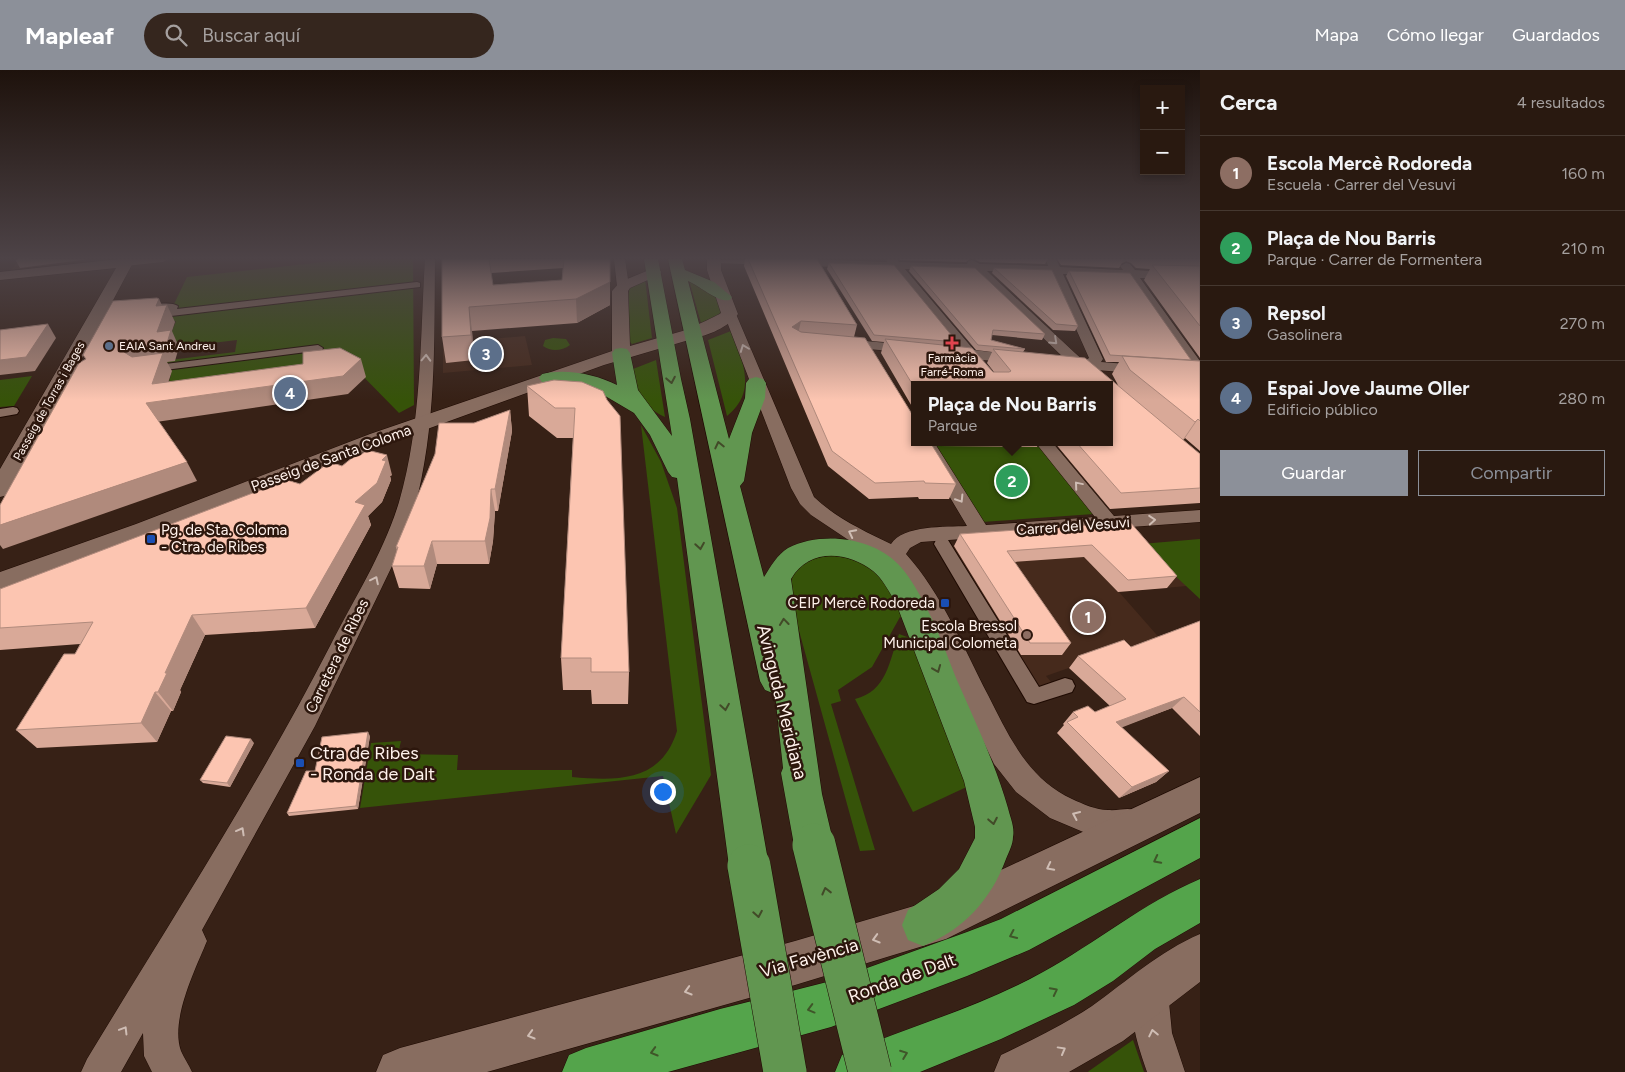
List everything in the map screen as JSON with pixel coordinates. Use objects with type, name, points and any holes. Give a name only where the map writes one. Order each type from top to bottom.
[{"type":"highway","name":"Ronda de Dalt","points":[[586,1072],[720,1033],[831,1004],[967,954],[1014,934],[1200,837]]},
{"type":"highway","points":[[859,1072],[1001,1016],[1058,989],[1097,965],[1140,934],[1200,900]]},
{"type":"main road","points":[[659,306],[693,498],[749,866],[785,1072]]},
{"type":"main road","name":"Avinguda Meridiana","points":[[687,306],[730,492],[804,792],[814,845],[870,1072]]},
{"type":"main road","points":[[621,349],[628,391],[667,445],[693,498]]},
{"type":"main road","points":[[550,378],[581,378],[597,382],[618,394],[649,419]]},
{"type":"main road","points":[[730,492],[741,433],[755,398],[756,383]]},
{"type":"main road","points":[[804,792],[778,579],[782,568],[800,553],[816,548],[834,546],[850,548],[869,555],[885,566],[910,602],[982,781],[994,827],[994,838],[985,862],[972,882],[954,904],[923,925]]},
{"type":"street","name":"Passeig de Torras i Bages","points":[[0,490],[68,379],[105,306]]},
{"type":"street","points":[[137,310],[173,306],[171,313],[239,306]]},
{"type":"street","name":"Carretera de Ribes","points":[[100,1072],[217,874],[306,718],[397,535],[403,520],[417,460],[422,424],[428,306]]},
{"type":"street","points":[[619,306],[621,349]]},
{"type":"street","points":[[727,306],[756,383],[766,401],[800,488],[807,500],[830,521],[895,555],[916,579],[1004,755],[1026,782],[1041,796],[1060,808],[1088,820],[1107,824],[1141,821]]},
{"type":"street","points":[[929,306],[992,381]]},
{"type":"street","points":[[1017,306],[1099,381]]},
{"type":"street","points":[[1072,306],[1096,358],[1092,363],[1082,366]]},
{"type":"street","points":[[1154,306],[1200,373]]},
{"type":"street","points":[[664,340],[694,333],[722,321],[730,314]]},
{"type":"street","points":[[857,332],[874,359]]},
{"type":"street","name":"Passeig de Santa Coloma","points":[[0,583],[145,530],[297,469],[550,378],[621,349],[664,340]]},
{"type":"street","points":[[827,342],[1036,361]]},
{"type":"street","points":[[142,370],[318,348]]},
{"type":"street","points":[[1054,363],[1200,373]]},
{"type":"street","points":[[0,413],[14,411]]},
{"type":"street","points":[[927,446],[981,533]]},
{"type":"street","points":[[1046,446],[1110,522]]},
{"type":"street","name":"Carrer del Vesuvi","points":[[895,555],[902,543],[918,536],[1200,516]]},
{"type":"street","points":[[942,544],[1034,696],[1065,686]]},
{"type":"street","name":"Via Favència","points":[[400,1072],[796,962],[946,918],[1141,821],[1200,794]]},
{"type":"street","name":"Carretera de Ribes","points":[[173,1072],[162,1056],[161,1026],[168,995],[217,874]]},
{"type":"street","points":[[1018,1072],[1062,1051],[1104,1025],[1182,967],[1200,956]]},
{"type":"street","points":[[1150,992],[1149,1015],[1156,1044],[1166,1072]]},
{"type":"shaded area","points":[[525,336],[532,365],[443,373],[443,343]]},
{"type":"shaded area","points":[[1130,534],[1187,586],[1119,592],[1163,642],[1114,652],[1046,676],[1052,683],[1036,688],[952,546]]},
{"type":"green space","points":[[173,306],[413,306],[414,405],[399,413],[350,363],[306,368],[306,382],[168,400],[167,388],[171,375],[143,379],[145,363],[235,352],[237,340],[155,350],[162,333],[172,331],[176,321],[165,323]]},
{"type":"green space","points":[[628,306],[648,306],[652,338],[632,344],[630,342]]},
{"type":"green space","points":[[696,306],[721,306],[723,311],[717,317],[701,323]]},
{"type":"green space","points":[[731,331],[743,367],[745,387],[736,407],[727,416],[708,340]]},
{"type":"green space","points":[[553,338],[566,339],[570,345],[564,349],[556,350],[543,346],[545,340]]},
{"type":"green space","points":[[656,360],[665,417],[657,413],[642,398],[633,369]]},
{"type":"green space","points":[[32,376],[14,406],[0,407],[0,380]]},
{"type":"green space","points":[[641,425],[661,462],[677,508],[711,775],[676,834],[663,776],[360,808],[371,743],[401,741],[398,754],[458,755],[457,770],[572,770],[572,777],[606,779],[636,775],[649,769],[670,748],[677,731]]},
{"type":"green space","points":[[935,446],[1040,447],[1094,514],[982,522]]},
{"type":"green space","points":[[1200,539],[1200,599],[1141,544]]},
{"type":"green space","points":[[836,553],[874,568],[909,620],[900,617],[872,667],[838,690],[841,701],[831,704],[875,850],[860,851],[793,609],[792,582],[795,569],[804,560]]},
{"type":"green space","points":[[899,634],[918,641],[973,784],[913,812],[855,699],[866,695],[880,682],[889,665]]},
{"type":"green space","points":[[1133,1040],[1144,1072],[1088,1072],[1089,1071]]},
{"type":"building","points":[[110,306],[167,306],[157,332],[171,330],[167,343],[132,348],[124,352],[132,357],[163,353],[152,384],[303,364],[303,352],[340,348],[361,359],[343,376],[146,403],[187,462],[0,525],[0,505],[79,363],[86,359],[83,355]]},
{"type":"building","points":[[442,306],[486,306],[469,307],[471,335],[442,337]]},
{"type":"building","points":[[768,306],[845,306],[857,325],[801,321],[792,327],[801,332],[865,338],[911,412],[911,446],[932,446],[956,484],[925,483],[924,481],[875,483],[832,451]]},
{"type":"building","points":[[856,306],[927,306],[957,342],[874,335]]},
{"type":"building","points":[[945,306],[1015,306],[1045,334],[993,330],[991,340],[1025,349],[978,345]]},
{"type":"building","points":[[1036,306],[1069,306],[1078,326],[1056,324]]},
{"type":"building","points":[[1086,306],[1153,306],[1191,360],[1110,355]]},
{"type":"building","points":[[1184,306],[1200,306],[1200,326]]},
{"type":"building","points":[[48,324],[26,357],[0,360],[0,330]]},
{"type":"building","points":[[885,339],[972,348],[993,372],[1011,371],[993,349],[1085,358],[1113,381],[911,381]]},
{"type":"building","points":[[1122,356],[1200,361],[1200,421],[1198,419],[1195,422],[1130,370]]},
{"type":"building","points":[[554,380],[582,382],[603,391],[607,400],[620,416],[629,672],[591,672],[591,658],[561,658],[575,408],[555,408],[527,386]]},
{"type":"building","points":[[1113,381],[1200,454],[1200,488],[1121,493],[1080,446],[1113,446]]},
{"type":"building","points":[[510,410],[495,489],[491,489],[490,518],[485,541],[432,541],[424,566],[392,566],[398,547],[396,547],[435,454],[439,423],[474,423]]},
{"type":"building","points":[[367,450],[387,455],[382,460],[386,461],[377,483],[355,502],[365,505],[306,608],[192,615],[165,673],[167,673],[158,692],[155,692],[141,723],[16,730],[64,654],[75,654],[93,622],[0,628],[0,589],[287,480],[300,484],[324,466],[327,467],[333,463],[342,466],[358,453],[362,454]]},
{"type":"building","points":[[1130,522],[1177,576],[1128,580],[1092,545],[1007,551],[1071,643],[1030,643],[960,534]]},
{"type":"building","points":[[1200,621],[1200,712],[1184,697],[1116,722],[1169,771],[1132,787],[1067,722],[1078,717],[1073,712],[1088,706],[1095,712],[1126,699],[1078,656],[1124,640],[1131,647]]},
{"type":"building","points":[[368,732],[356,806],[287,813],[306,771],[315,771],[322,737]]},
{"type":"building","points":[[226,736],[251,739],[227,783],[200,780]]},
{"type":"place","name":"Farmàcia Farré-Roma","points":[[952,343]]},
{"type":"place","name":"EAIA Sant Andreu","points":[[109,346]]},
{"type":"place","name":"Repsol","points":[[486,354]]},
{"type":"place","name":"Espai Jove Jaume Oller","points":[[290,393]]},
{"type":"place","name":"Plaça de Nou Barris","points":[[1012,481]]},
{"type":"place","name":"Pg. de Sta. Coloma - Ctra. de Ribes","points":[[151,539]]},
{"type":"place","name":"CEIP Mercè Rodoreda","points":[[945,603]]},
{"type":"place","name":"Escola Mercè Rodoreda","points":[[1088,617]]},
{"type":"place","name":"Escola Bressol Municipal Colometa","points":[[1027,635]]},
{"type":"place","name":"Ctra de Ribes - Ronda de Dalt","points":[[300,763]]}]
